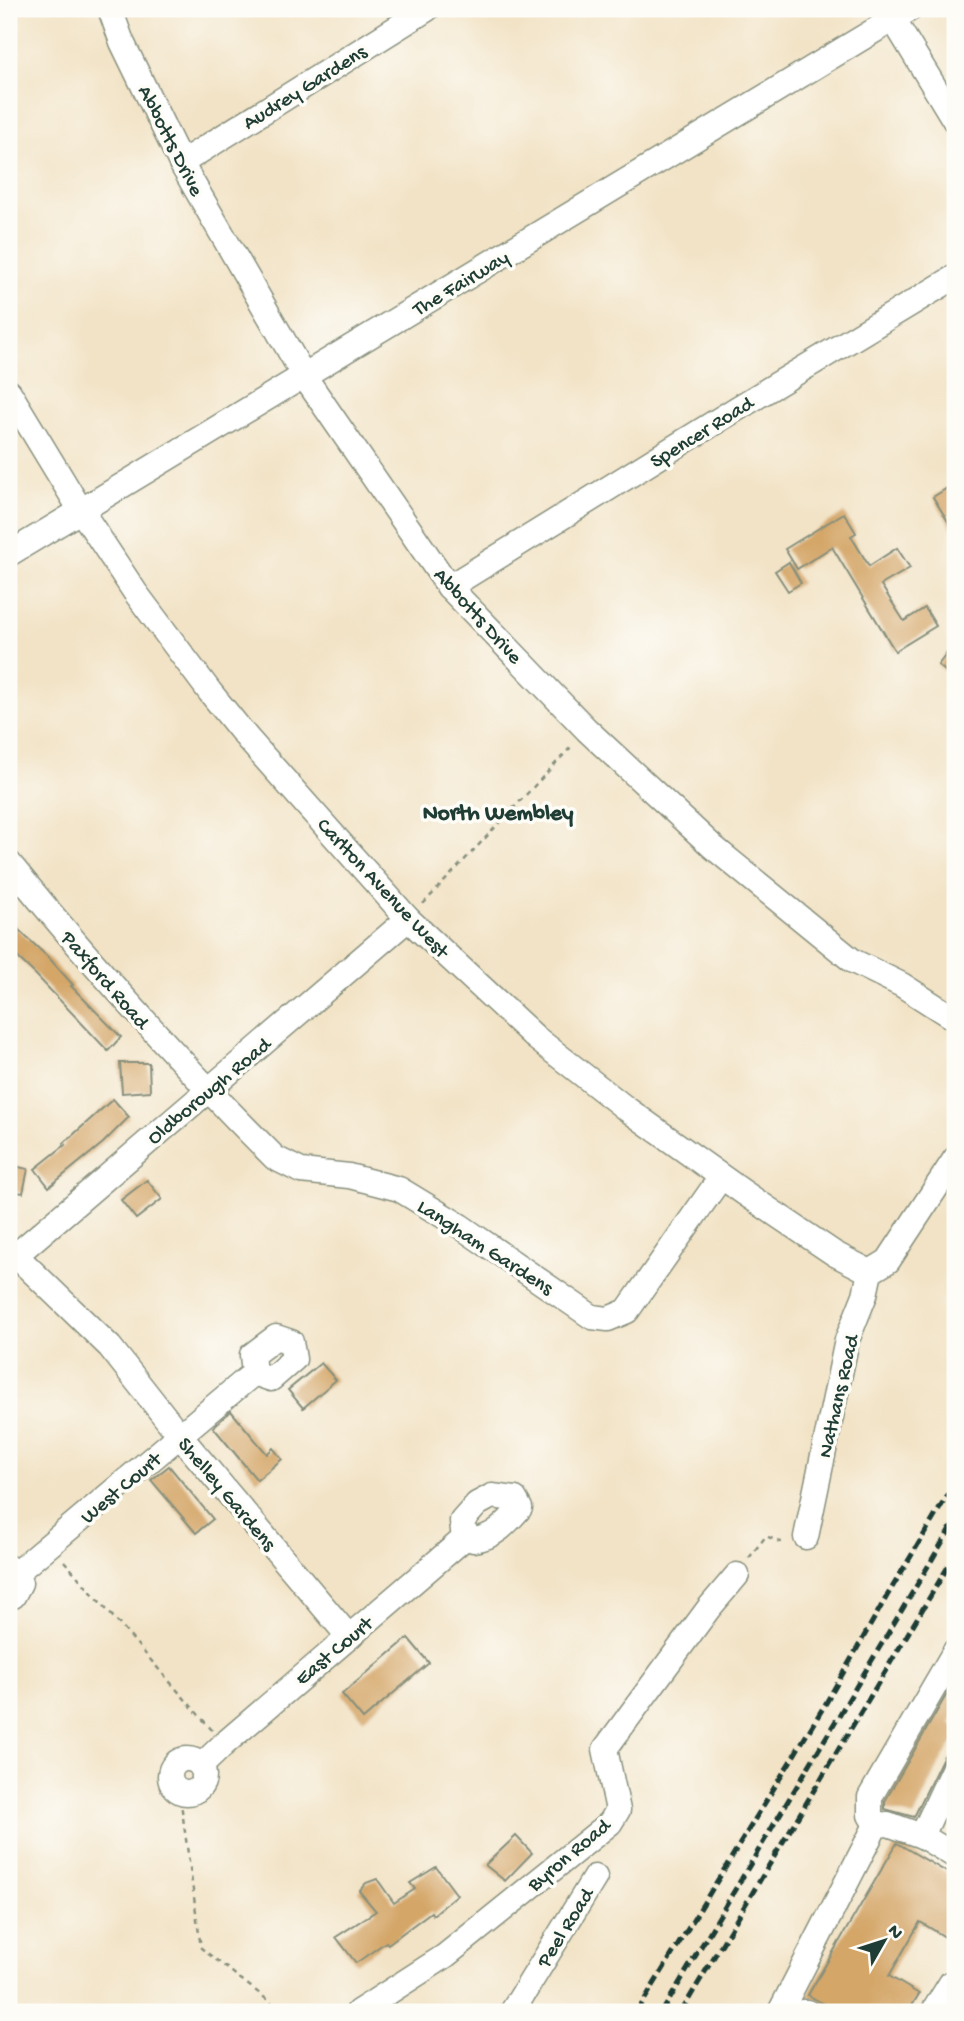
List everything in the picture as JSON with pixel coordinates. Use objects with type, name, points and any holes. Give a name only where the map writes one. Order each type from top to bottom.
[{"type":"street","name":"Abbotts Drive","points":[[110,9],[122,42],[181,163],[304,376],[449,587],[587,730],[713,847],[853,961],[902,985],[955,1019]]},
{"type":"street","name":"Audrey Gardens","points":[[181,163],[427,9]]},
{"type":"street","points":[[897,12],[955,121]]},
{"type":"street","name":"The Fairway","points":[[9,554],[897,12]]},
{"type":"street","name":"Spencer Road","points":[[449,587],[955,277]]},
{"type":"street","name":"Carlton Avenue West","points":[[9,392],[80,509],[135,592],[209,692],[408,919],[536,1038],[624,1107],[835,1254],[870,1272]]},
{"type":"street","name":"Paxford Road","points":[[9,863],[132,1010],[208,1091]]},
{"type":"street","name":"Oldborough Road","points":[[11,1255],[408,919]]},
{"type":"street","name":"Langham Gardens","points":[[208,1091],[275,1158],[301,1171],[349,1176],[399,1189],[460,1226],[592,1317],[608,1319],[626,1311],[721,1177]]},
{"type":"street","points":[[870,1272],[888,1261],[955,1159]]},
{"type":"street","name":"Shelley Gardens","points":[[11,1255],[110,1347],[180,1436],[349,1637]]},
{"type":"street","name":"Nathans Road","points":[[794,1539],[847,1340],[866,1295],[870,1272]]},
{"type":"street","name":"West Court","points":[[9,1597],[13,1596],[20,1583],[13,1570],[50,1546],[254,1373]]},
{"type":"street","name":"East Court","points":[[191,1792],[185,1793],[173,1786],[170,1773],[177,1762],[192,1759],[201,1766],[467,1536]]},
{"type":"street","name":"Byron Road","points":[[358,2012],[445,1956],[610,1823],[618,1810],[605,1749],[709,1608],[737,1575]]},
{"type":"street","points":[[876,1825],[870,1815],[870,1797],[955,1651]]},
{"type":"street","points":[[922,1836],[955,1765]]},
{"type":"street","points":[[876,1825],[888,1824],[922,1836],[955,1857]]},
{"type":"street","points":[[780,2012],[876,1825]]},
{"type":"street","name":"Peel Road","points":[[512,2012],[595,1877]]},
{"type":"street","points":[[933,2012],[951,1983],[955,1985]]},
{"type":"path","points":[[408,919],[587,730]]},
{"type":"path","points":[[737,1575],[766,1536],[780,1542],[794,1539]]},
{"type":"path","points":[[50,1546],[224,1744]]},
{"type":"path","points":[[191,1792],[181,1803],[201,1948],[283,2012]]},
{"type":"building","points":[[955,483],[955,533],[933,497]]},
{"type":"building","points":[[844,513],[856,533],[851,536],[869,566],[897,548],[910,568],[881,585],[904,621],[925,608],[936,626],[895,651],[832,547],[797,569],[785,549]]},
{"type":"building","points":[[789,562],[801,583],[788,591],[775,571]]},
{"type":"building","points":[[955,643],[955,679],[938,665]]},
{"type":"building","points":[[9,921],[50,959],[73,985],[71,986],[121,1037],[108,1051],[9,949]]},
{"type":"building","points":[[120,1063],[149,1063],[150,1091],[122,1093]]},
{"type":"building","points":[[113,1099],[129,1117],[103,1143],[49,1187],[35,1169],[65,1145],[64,1143]]},
{"type":"building","points":[[9,1165],[28,1169],[23,1193],[9,1191]]},
{"type":"building","points":[[147,1180],[162,1199],[136,1219],[121,1200]]},
{"type":"building","points":[[321,1363],[336,1380],[303,1408],[288,1390]]},
{"type":"building","points":[[231,1411],[267,1454],[273,1448],[282,1459],[257,1480],[213,1427]]},
{"type":"building","points":[[169,1466],[213,1519],[196,1533],[151,1480]]},
{"type":"building","points":[[408,1638],[429,1663],[363,1719],[342,1694]]},
{"type":"building","points":[[955,1680],[955,1714],[950,1723],[955,1726],[955,1739],[942,1759],[914,1817],[885,1809],[885,1801]]},
{"type":"building","points":[[516,1836],[532,1853],[505,1881],[485,1865]]},
{"type":"building","points":[[897,1843],[955,1877],[955,1943],[920,1922],[889,1976],[919,1994],[908,2012],[838,2012],[808,1995]]},
{"type":"building","points":[[436,1867],[457,1895],[433,1915],[431,1912],[388,1944],[386,1942],[356,1963],[336,1937],[376,1911],[359,1891],[366,1883],[377,1879],[394,1903],[415,1889],[410,1883]]},
{"type":"railway","points":[[637,2012],[826,1703],[955,1483]]},
{"type":"railway","points":[[662,2012],[955,1521]]},
{"type":"railway","points":[[681,2012],[955,1555]]},
{"type":"district","name":"North Wembley","points":[[498,811]]}]
